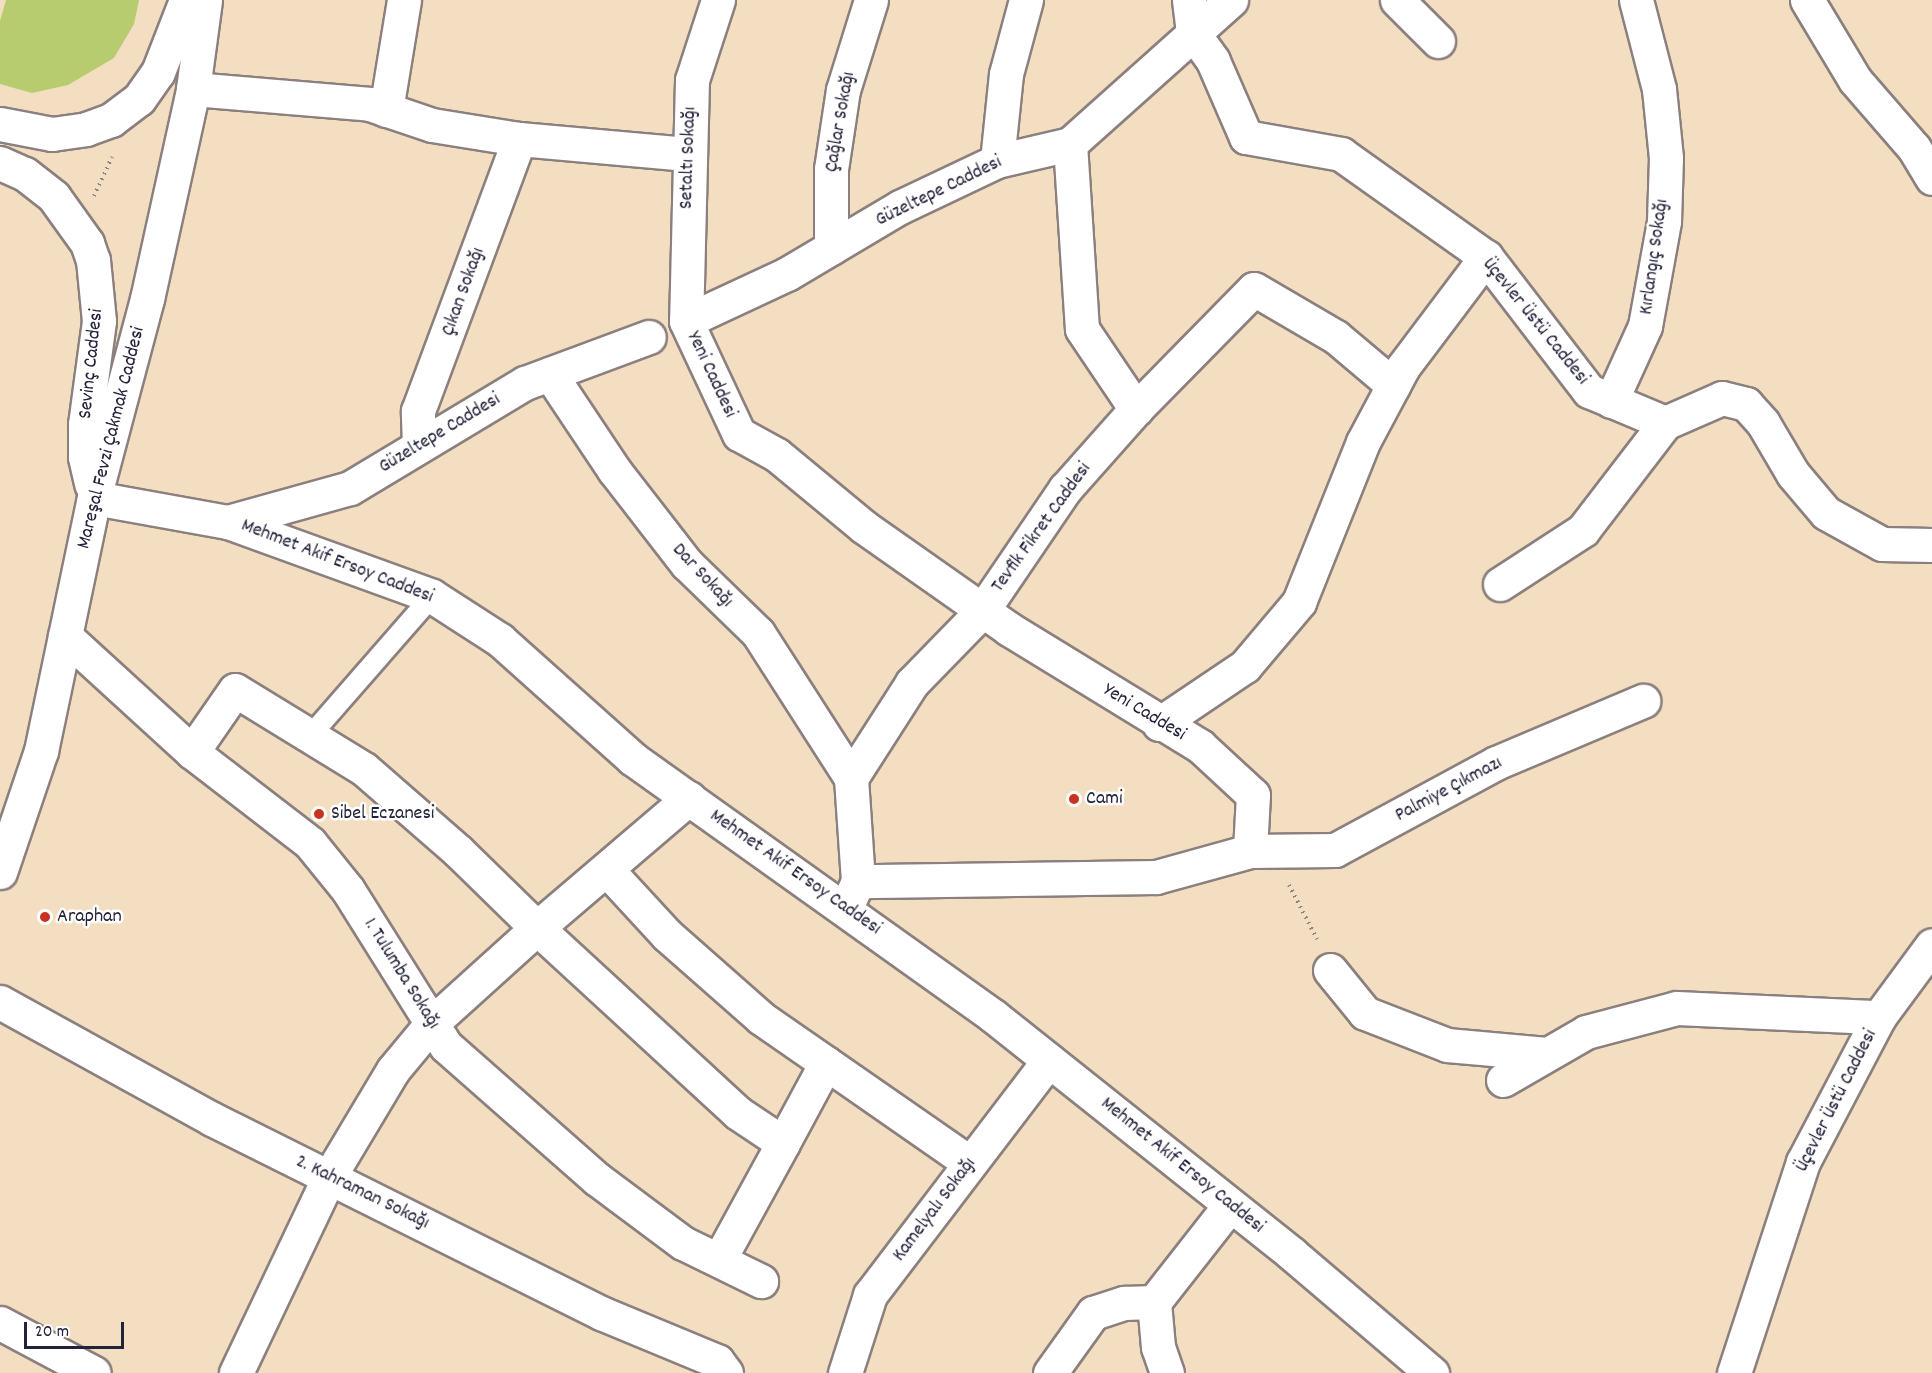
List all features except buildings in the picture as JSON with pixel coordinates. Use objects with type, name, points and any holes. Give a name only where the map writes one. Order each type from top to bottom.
[{"type":"street","points":[[0,124],[52,134],[86,129],[111,120],[139,99],[158,72],[186,0]]},
{"type":"street","name":"Mareşal Fevzi Çakmak Caddesi","points":[[0,872],[41,751],[94,498],[147,299],[193,89],[205,0]]},
{"type":"street","points":[[386,110],[404,0]]},
{"type":"street","name":"Setaltı Sokağı","points":[[686,321],[687,154],[692,80],[718,0]]},
{"type":"street","name":"Çağlar Sokağı","points":[[831,248],[831,169],[843,90],[871,0]]},
{"type":"street","points":[[997,161],[1006,74],[1026,0]]},
{"type":"street","points":[[1189,0],[1193,33]]},
{"type":"street","name":"Güzeltepe Caddesi","points":[[686,321],[787,274],[900,207],[997,161],[1070,144],[1231,0]]},
{"type":"street","points":[[1397,0],[1438,41]]},
{"type":"street","name":"Kırlangıç Sokağı","points":[[1611,401],[1645,326],[1664,221],[1666,158],[1659,89],[1636,0]]},
{"type":"street","points":[[1807,0],[1855,80],[1923,146],[1932,178]]},
{"type":"street","name":"Üçevler Üstü Caddesi","points":[[1193,33],[1213,61],[1246,136],[1341,154],[1486,257],[1589,391],[1665,423]]},
{"type":"street","points":[[193,89],[370,104],[432,125],[519,139],[687,154]]},
{"type":"street","name":"Çıkan Sokağı","points":[[419,446],[418,411],[519,139]]},
{"type":"street","points":[[1070,144],[1082,329],[1136,409]]},
{"type":"street","name":"Sevinç Caddesi","points":[[0,163],[25,174],[54,197],[87,243],[93,260],[99,321],[85,424],[85,458],[94,498]]},
{"type":"street","points":[[1159,724],[1245,666],[1299,602],[1363,442],[1403,367],[1486,257]]},
{"type":"street","name":"Tevfik Fikret Caddesi","points":[[851,778],[912,683],[982,611],[1065,489],[1136,409],[1254,289],[1336,337],[1393,386]]},
{"type":"street","name":"Yeni Caddesi","points":[[686,321],[739,434],[777,455],[864,526],[982,611],[1159,724],[1200,746],[1252,795],[1250,851]]},
{"type":"street","name":"Güzeltepe Caddesi","points":[[228,522],[350,488],[525,383],[649,337]]},
{"type":"street","name":"Dar Sokağı","points":[[550,374],[614,470],[687,564],[758,633],[851,778]]},
{"type":"street","points":[[1500,584],[1583,531],[1665,423],[1722,398],[1746,404],[1763,423],[1793,474],[1826,513],[1882,544],[1932,545]]},
{"type":"street","name":"Mehmet Akif Ersoy Caddesi","points":[[94,498],[228,522],[432,596],[500,640],[633,759],[689,798],[852,894],[1049,1060],[1230,1205],[1431,1373]]},
{"type":"street","name":"1. Tulumba Sokağı","points":[[65,636],[192,752],[310,843],[348,890],[446,1046],[597,1179],[683,1243],[761,1281]]},
{"type":"street","points":[[192,752],[235,690],[364,769],[458,851],[537,928],[738,1113],[783,1143]]},
{"type":"street","name":"Palmiye Çıkmazı","points":[[1250,851],[1335,850],[1496,763],[1643,701]]},
{"type":"street","points":[[851,778],[852,894],[1156,877],[1250,851]]},
{"type":"street","points":[[236,1373],[329,1177],[393,1070],[432,1023],[537,928],[608,871],[689,798]]},
{"type":"street","points":[[608,871],[675,943],[761,1018],[970,1163]]},
{"type":"street","name":"Üçevler Üstü Caddesi","points":[[1734,1373],[1803,1162],[1880,1017],[1932,945]]},
{"type":"street","points":[[1330,970],[1365,1013],[1447,1045],[1547,1054]]},
{"type":"street","name":"2. Kahraman Sokağı","points":[[0,1002],[212,1119],[601,1313],[717,1361],[726,1373]]},
{"type":"street","points":[[1503,1080],[1586,1032],[1677,1008],[1880,1017]]},
{"type":"street","name":"Kamelyalı Sokağı","points":[[845,1373],[870,1295],[1049,1060]]},
{"type":"street","points":[[719,1260],[826,1063]]},
{"type":"street","points":[[1167,1373],[1158,1347],[1154,1302],[1230,1205]]},
{"type":"street","points":[[1050,1373],[1093,1313],[1124,1303],[1154,1302]]},
{"type":"street","points":[[0,1323],[94,1373]]},
{"type":"lane","points":[[310,736],[432,596]]},
{"type":"path","points":[[92,200],[115,149]]},
{"type":"path","points":[[1250,851],[1293,887],[1330,970]]},
{"type":"green space","points":[[6,0],[139,0],[134,24],[114,58],[68,85],[32,93],[0,84],[0,21]]},
{"type":"place","name":"Cami","points":[[1074,799]]},
{"type":"place","name":"Sibel Eczanesi","points":[[319,814]]},
{"type":"place","name":"Araphan","points":[[45,917]]}]
